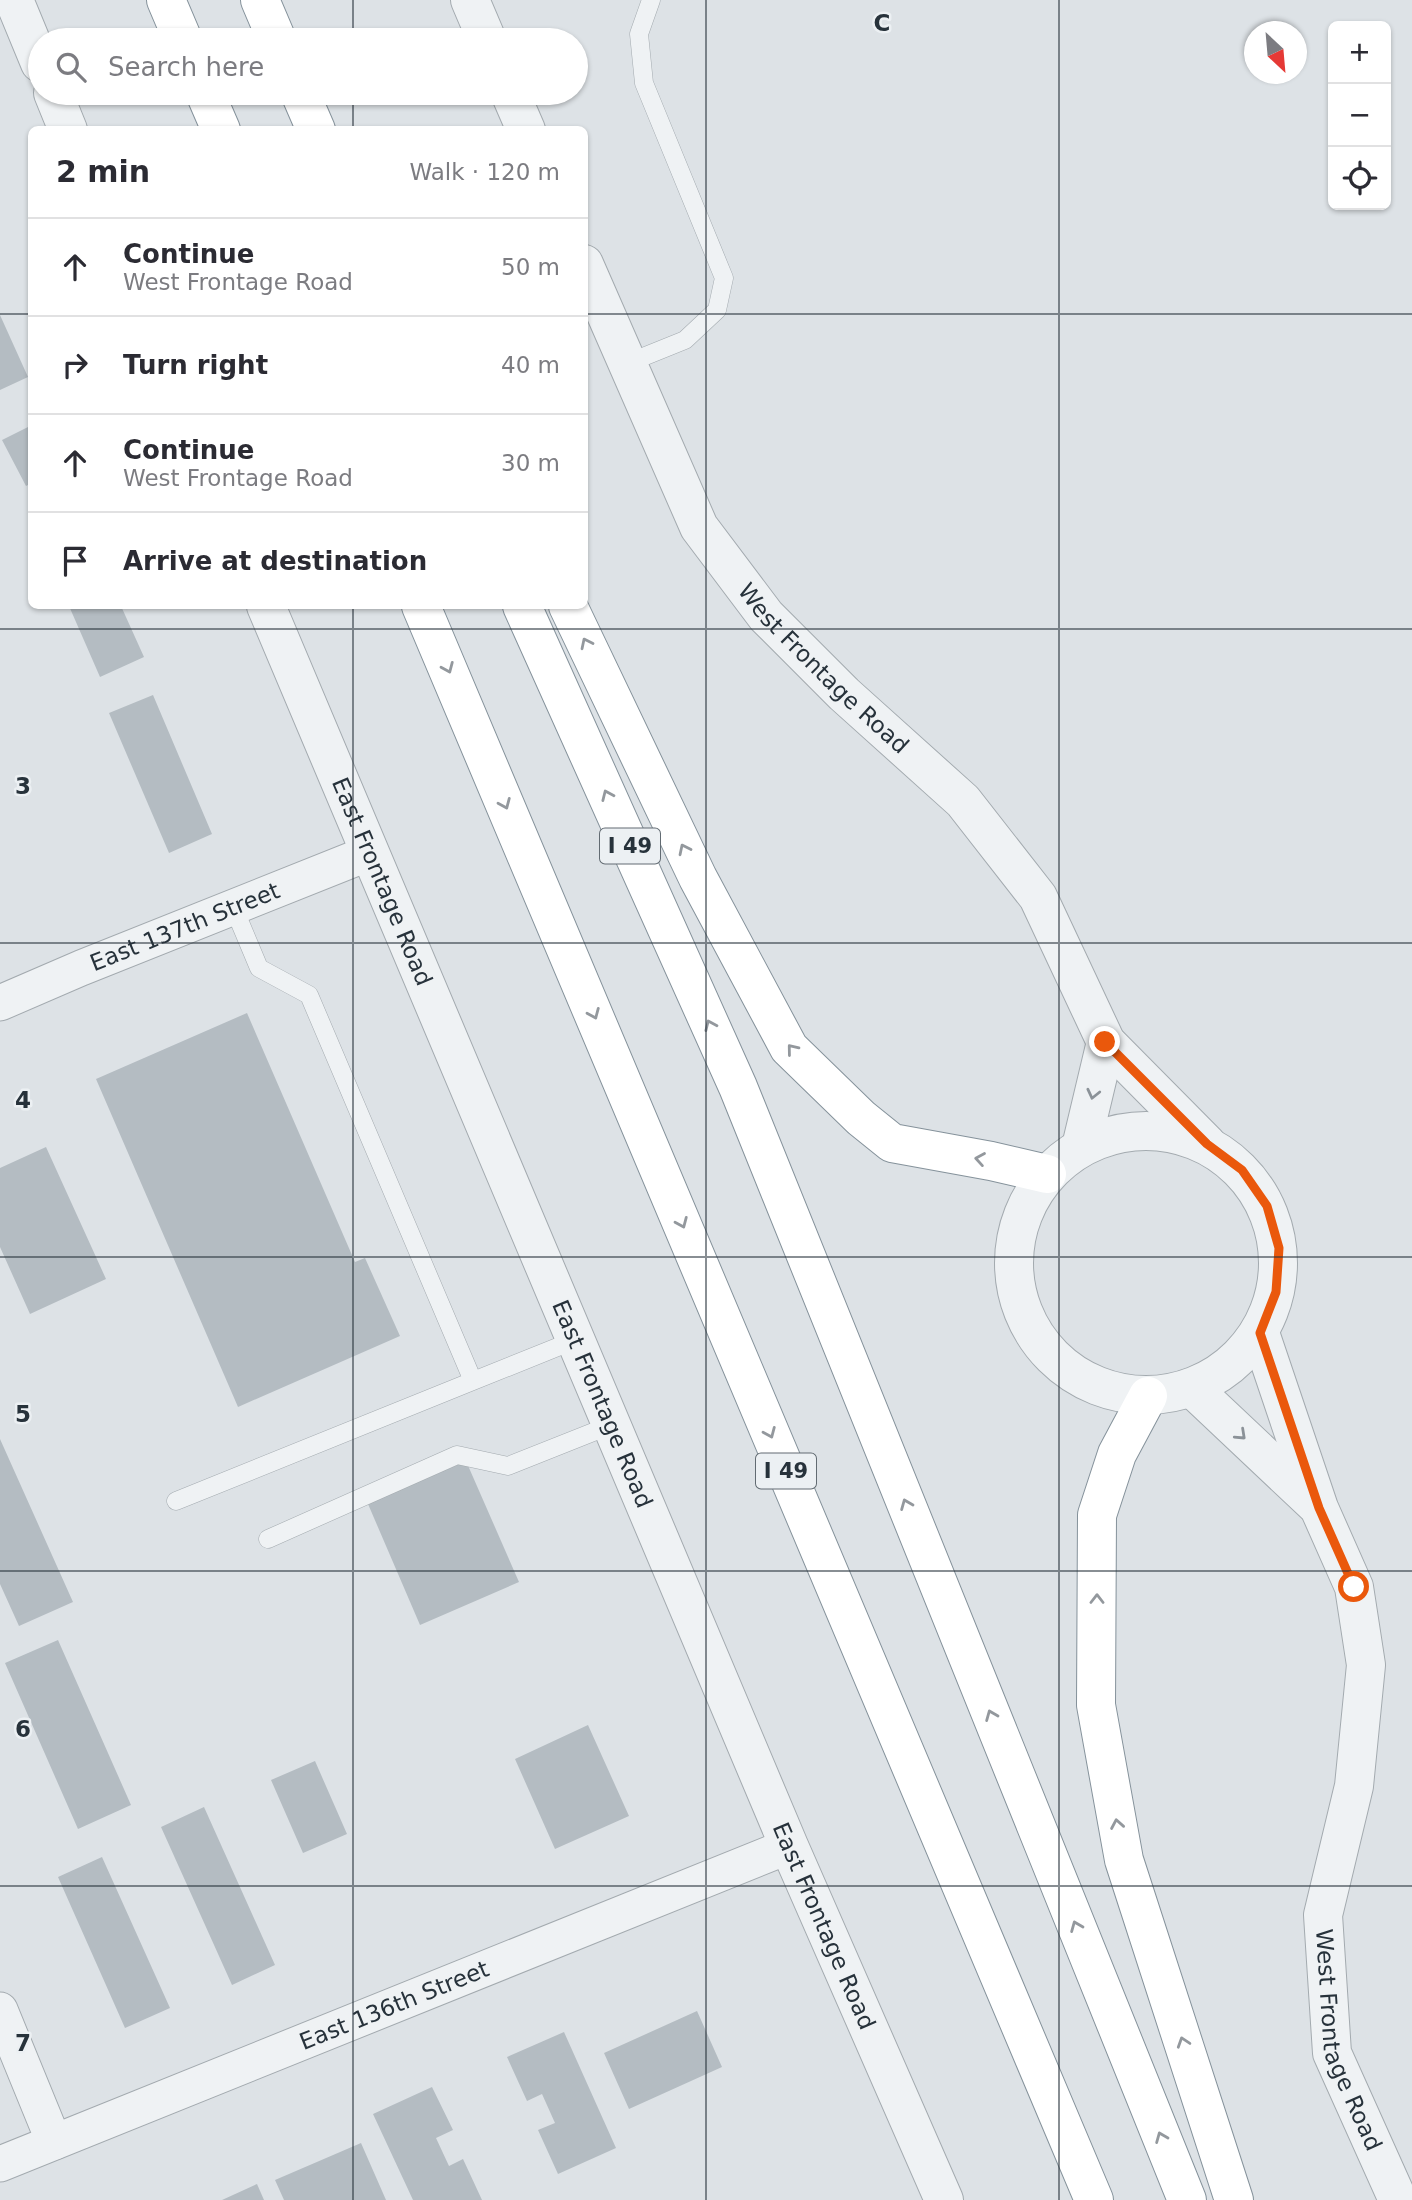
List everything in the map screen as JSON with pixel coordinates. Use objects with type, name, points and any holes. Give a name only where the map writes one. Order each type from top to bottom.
[{"type":"highway","points":[[166,0],[178,28]]},
{"type":"highway","points":[[260,0],[272,28]]},
{"type":"highway","points":[[210,105],[218,126]]},
{"type":"highway","points":[[305,105],[314,126]]},
{"type":"highway","name":"I 49","points":[[422,609],[1094,2200]]},
{"type":"highway","name":"I 49","points":[[523,609],[738,1087],[1187,2200]]},
{"type":"highway","points":[[569,609],[698,878],[789,1048],[861,1118],[892,1143],[1047,1174]]},
{"type":"highway","points":[[1148,1396],[1117,1454],[1097,1515],[1096,1705],[1124,1860],[1234,2200]]},
{"type":"street","points":[[14,0],[28,34]]},
{"type":"street","points":[[470,0],[482,28]]},
{"type":"street","points":[[57,105],[66,126]]},
{"type":"street","points":[[515,105],[524,126]]},
{"type":"street","name":"West Frontage Road","points":[[588,273],[699,527],[766,616],[844,694],[963,801],[1038,897],[1105,1042],[1207,1144]]},
{"type":"street","name":"East Frontage Road","points":[[267,609],[789,1846],[944,2200]]},
{"type":"street","name":"East 137th Street","points":[[0,1003],[233,906],[369,853]]},
{"type":"street","points":[[1081,1147],[1105,1042]]},
{"type":"street","points":[[1155,1131],[1166,1131],[1207,1144],[1242,1170],[1267,1206],[1279,1248],[1276,1292],[1260,1333],[1230,1366],[1192,1388],[1148,1396],[1104,1390],[1065,1370],[1035,1338],[1017,1297],[1013,1254],[1023,1210],[1047,1174],[1081,1147],[1122,1132],[1155,1131]]},
{"type":"street","name":"West Frontage Road","points":[[1260,1333],[1319,1508],[1354,1587],[1366,1665],[1354,1786],[1323,1915],[1332,2053],[1398,2200]]},
{"type":"street","name":"West Frontage Road","points":[[1192,1388],[1319,1508]]},
{"type":"street","name":"East 136th Street","points":[[0,2164],[789,1846]]},
{"type":"street","points":[[0,2010],[54,2141]]},
{"type":"lane","points":[[628,363],[685,340],[716,310],[724,278],[644,83],[639,34],[651,0]]},
{"type":"lane","points":[[233,906],[259,968],[309,995],[473,1381]]},
{"type":"lane","points":[[176,1501],[575,1340]]},
{"type":"lane","points":[[268,1539],[457,1455],[508,1465],[611,1425]]},
{"type":"building","points":[[0,315],[28,377],[0,390]]},
{"type":"building","points":[[28,427],[28,485],[26,486],[2,440]]},
{"type":"building","points":[[70,609],[122,609],[144,657],[100,677]]},
{"type":"building","points":[[153,695],[212,834],[169,853],[109,713]]},
{"type":"building","points":[[247,1013],[355,1262],[365,1258],[400,1336],[238,1407],[96,1079]]},
{"type":"building","points":[[46,1147],[106,1279],[30,1314],[0,1247],[0,1168]]},
{"type":"building","points":[[0,1439],[73,1602],[19,1626],[0,1584]]},
{"type":"building","points":[[466,1461],[519,1582],[420,1625],[368,1504]]},
{"type":"building","points":[[58,1640],[131,1805],[78,1829],[5,1663]]},
{"type":"building","points":[[588,1725],[629,1816],[555,1849],[515,1759]]},
{"type":"building","points":[[315,1761],[347,1834],[303,1853],[271,1780]]},
{"type":"building","points":[[204,1807],[275,1965],[232,1985],[161,1827]]},
{"type":"building","points":[[102,1857],[170,2008],[125,2028],[58,1877]]},
{"type":"building","points":[[697,2011],[722,2067],[629,2109],[604,2053]]},
{"type":"building","points":[[564,2032],[616,2148],[558,2174],[538,2130],[555,2123],[542,2094],[527,2101],[507,2057]]},
{"type":"building","points":[[432,2087],[453,2130],[436,2138],[449,2166],[463,2159],[482,2200],[413,2200],[373,2114]]},
{"type":"building","points":[[361,2143],[386,2200],[284,2200],[275,2180]]},
{"type":"building","points":[[257,2184],[264,2200],[222,2200]]},
{"type":"route","points":[[1105,1042],[1207,1144],[1242,1170],[1267,1206],[1279,1248],[1276,1292],[1260,1333],[1319,1508],[1354,1587]]}]
